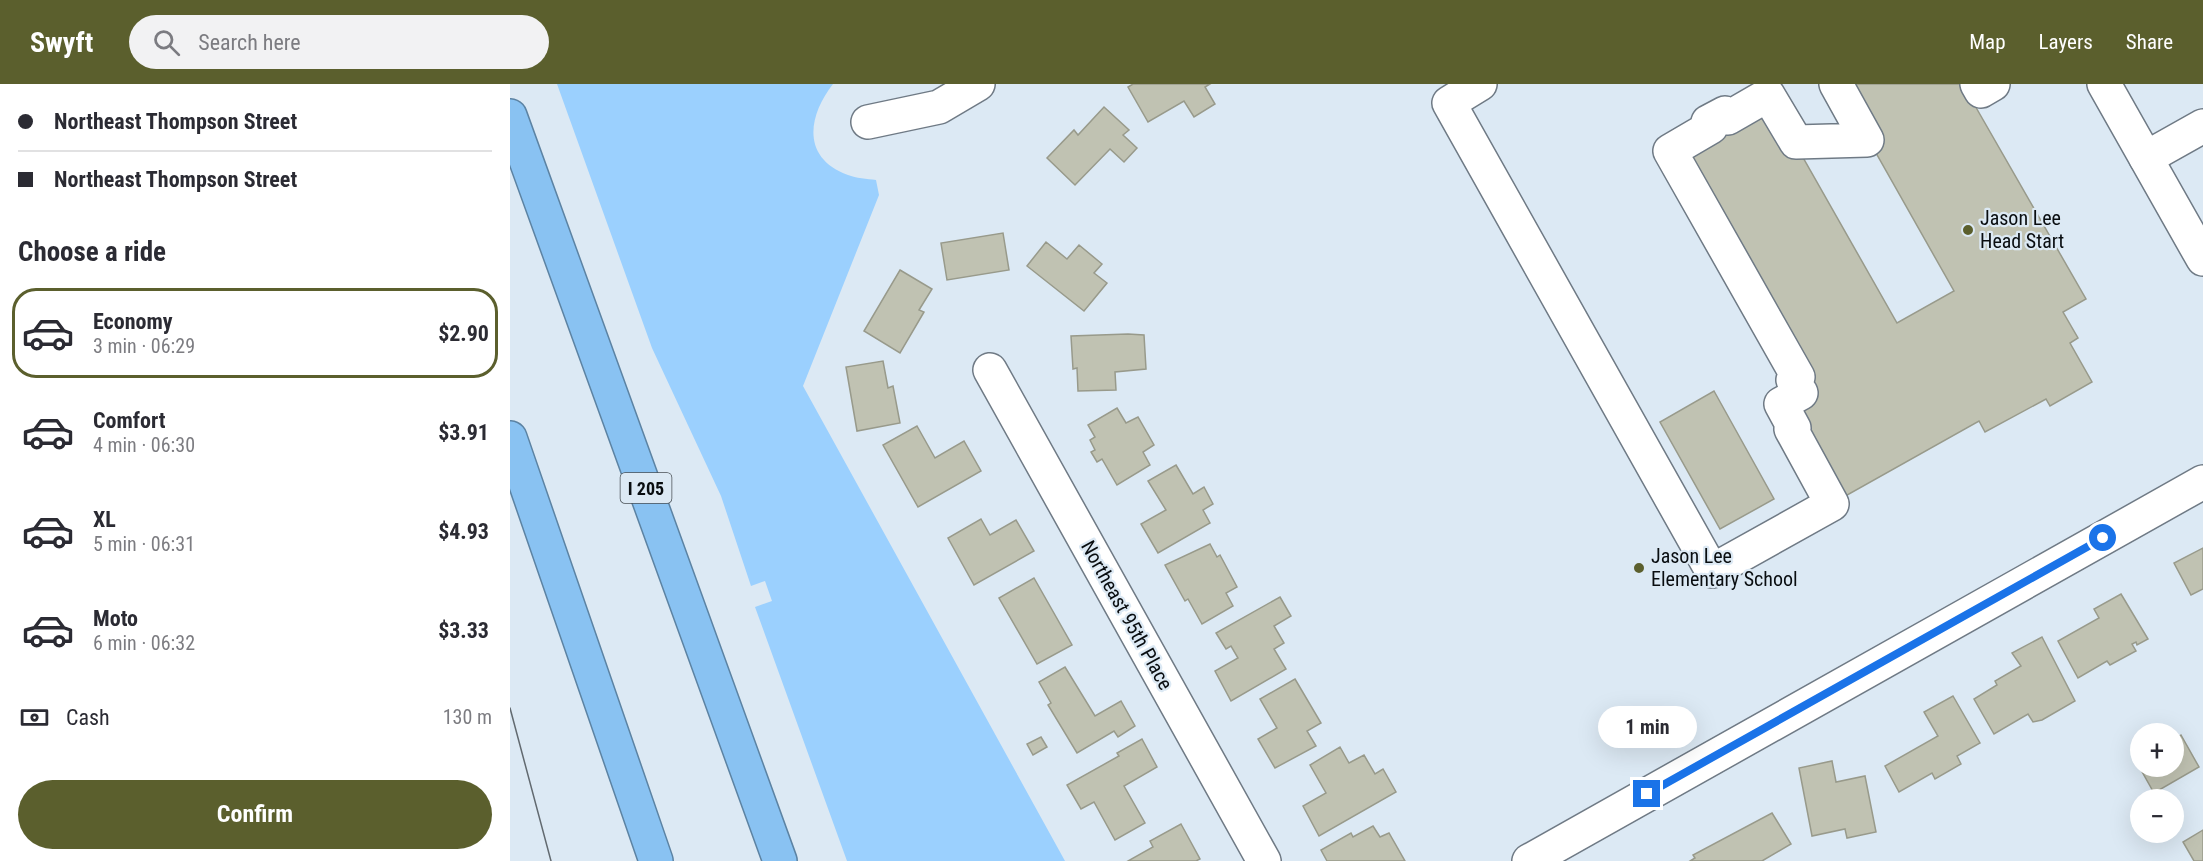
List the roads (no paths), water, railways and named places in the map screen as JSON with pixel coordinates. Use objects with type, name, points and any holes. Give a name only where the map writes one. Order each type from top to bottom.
[{"type":"highway","name":"I 205","points":[[510,116],[780,861]]},
{"type":"highway","points":[[510,438],[657,861]]},
{"type":"street","points":[[868,122],[939,107],[978,84]]},
{"type":"street","points":[[1480,84],[1449,103],[1712,571],[1832,504],[1791,429],[1794,428],[1781,404],[1801,393],[1793,380],[1798,377],[1670,150],[1711,127],[1708,122],[1725,113],[1728,118],[1768,95],[1796,142],[1867,140],[1836,84]]},
{"type":"street","points":[[1977,84],[1981,91],[1993,84]]},
{"type":"street","points":[[2104,84],[2203,259]]},
{"type":"street","points":[[2146,158],[2203,126]]},
{"type":"street","name":"Northeast 95th Place","points":[[990,370],[1264,861]]},
{"type":"street","points":[[1529,861],[2203,482]]},
{"type":"tram line","points":[[510,708],[551,861]]},
{"type":"place","name":"Jason Lee Head Start","points":[[1968,230]]},
{"type":"place","name":"Jason Lee Elementary School","points":[[1639,568]]}]
